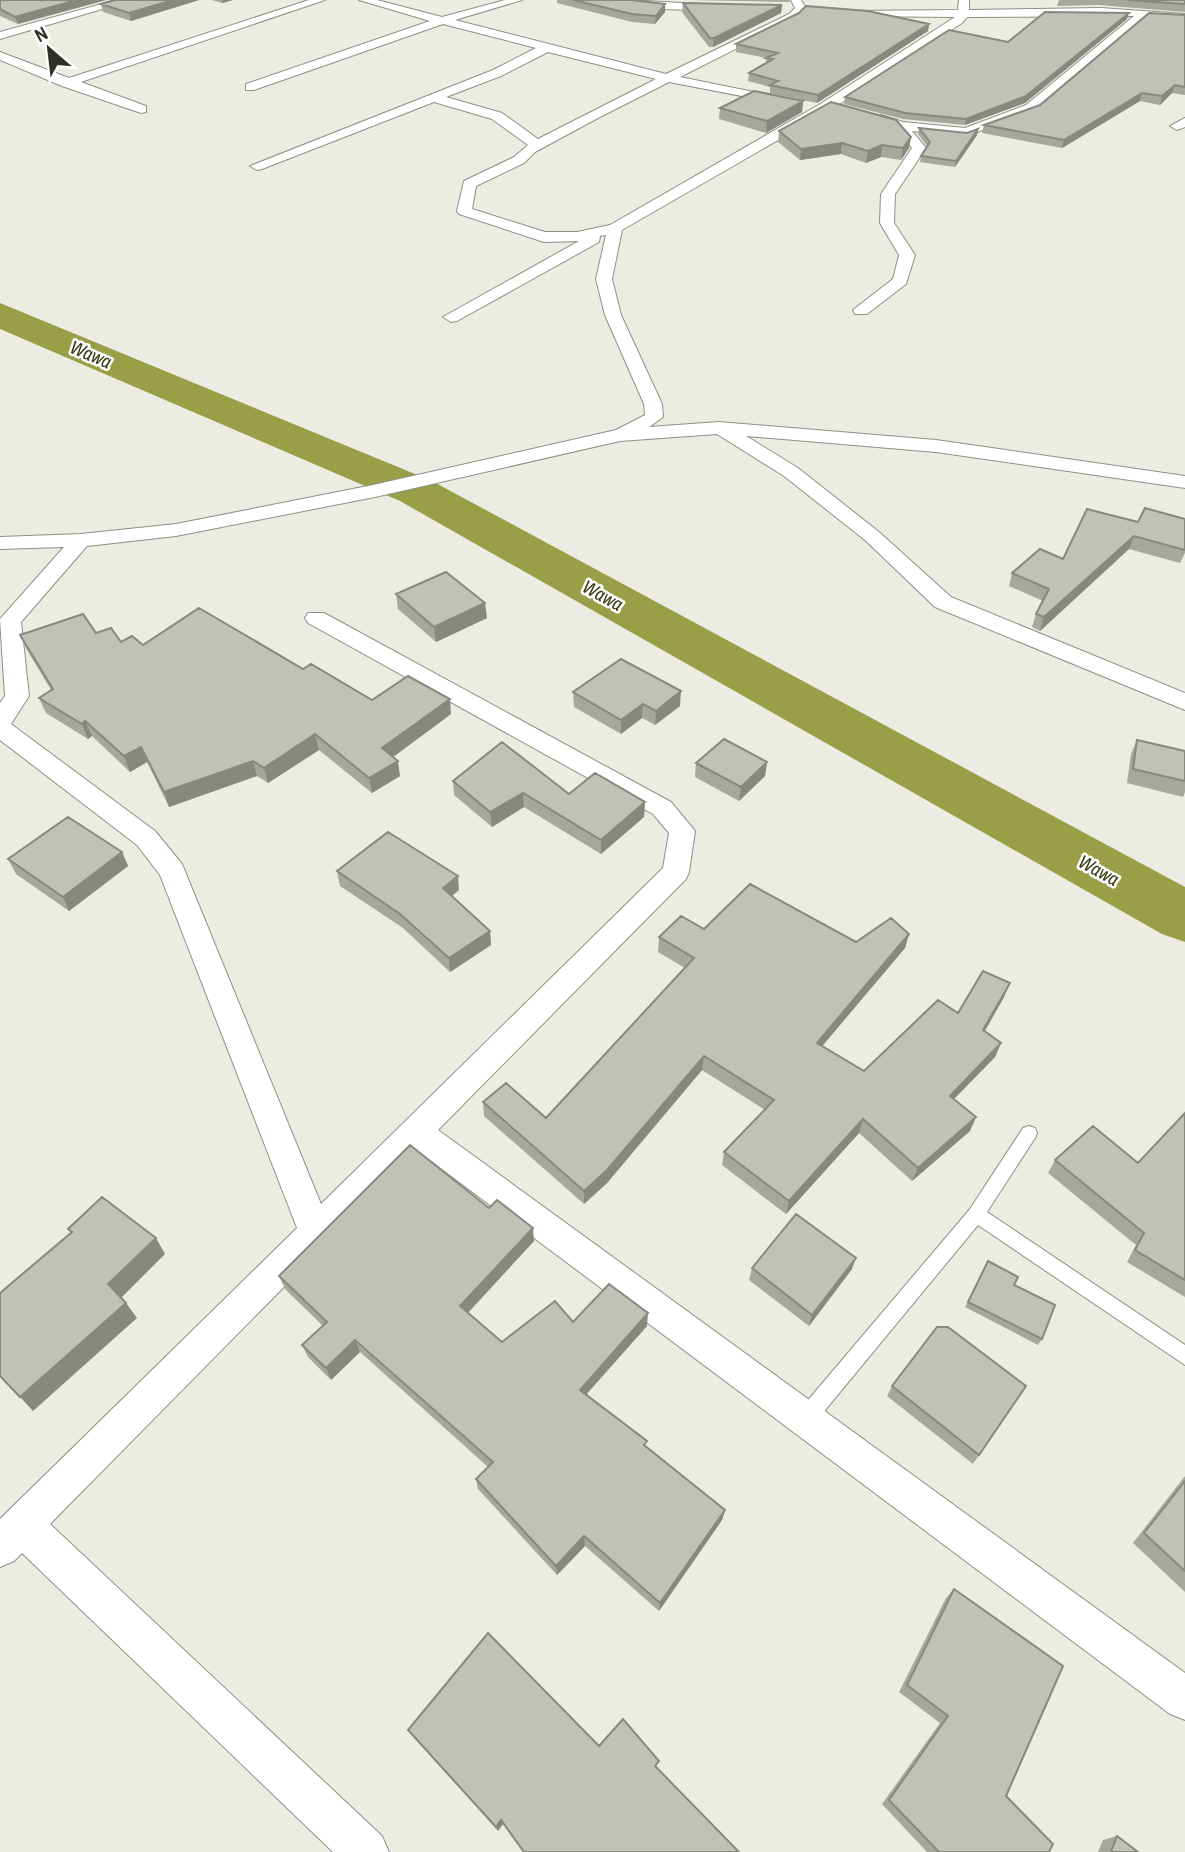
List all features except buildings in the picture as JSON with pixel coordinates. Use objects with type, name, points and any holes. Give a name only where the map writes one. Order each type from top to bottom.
[{"type":"street","points":[[0,36],[128,0]]},
{"type":"street","points":[[66,83],[320,0]]},
{"type":"street","points":[[365,0],[547,48],[794,104]]},
{"type":"street","points":[[250,87],[443,20],[517,0]]},
{"type":"street","points":[[618,0],[661,6],[737,8]]},
{"type":"street","points":[[1114,0],[1119,12]]},
{"type":"street","points":[[776,8],[804,6]]},
{"type":"street","points":[[615,228],[576,237],[544,237],[464,211],[468,184],[519,160],[537,145],[724,48],[793,16],[804,6]]},
{"type":"street","points":[[963,7],[1023,26]]},
{"type":"street","points":[[451,317],[615,228],[818,108],[958,21],[963,7]]},
{"type":"street","points":[[839,12],[963,7],[1145,13],[1185,18]]},
{"type":"street","points":[[1090,26],[1097,22],[1098,11]]},
{"type":"street","points":[[818,108],[857,113],[901,126],[966,132],[1031,108],[1145,13]]},
{"type":"street","points":[[257,166],[497,74],[547,48]]},
{"type":"street","points":[[0,56],[141,109]]},
{"type":"street","points":[[432,97],[497,116],[537,145]]},
{"type":"street","points":[[861,310],[901,281],[907,255],[887,223],[888,194],[919,148],[901,126]]},
{"type":"street","points":[[615,228],[604,279],[613,315],[653,404],[654,416],[620,435]]},
{"type":"street","points":[[719,428],[801,480],[872,536],[943,602],[1185,702]]},
{"type":"street","points":[[0,543],[81,540],[176,530],[375,491],[620,435],[719,428],[936,446],[1185,482]]},
{"type":"street","points":[[0,722],[17,696],[10,621],[81,540]]},
{"type":"street","points":[[316,618],[662,808],[682,831],[676,872],[11,1536],[366,1852]]},
{"type":"street","points":[[0,728],[146,838],[172,871],[315,1231]]},
{"type":"street","points":[[415,1131],[1185,1699]]},
{"type":"lane","points":[[804,1420],[976,1214],[1029,1133]]},
{"type":"lane","points":[[976,1214],[1185,1356]]},
{"type":"waterway","name":"Wawa","points":[[0,315],[416,491],[1185,917]]}]
